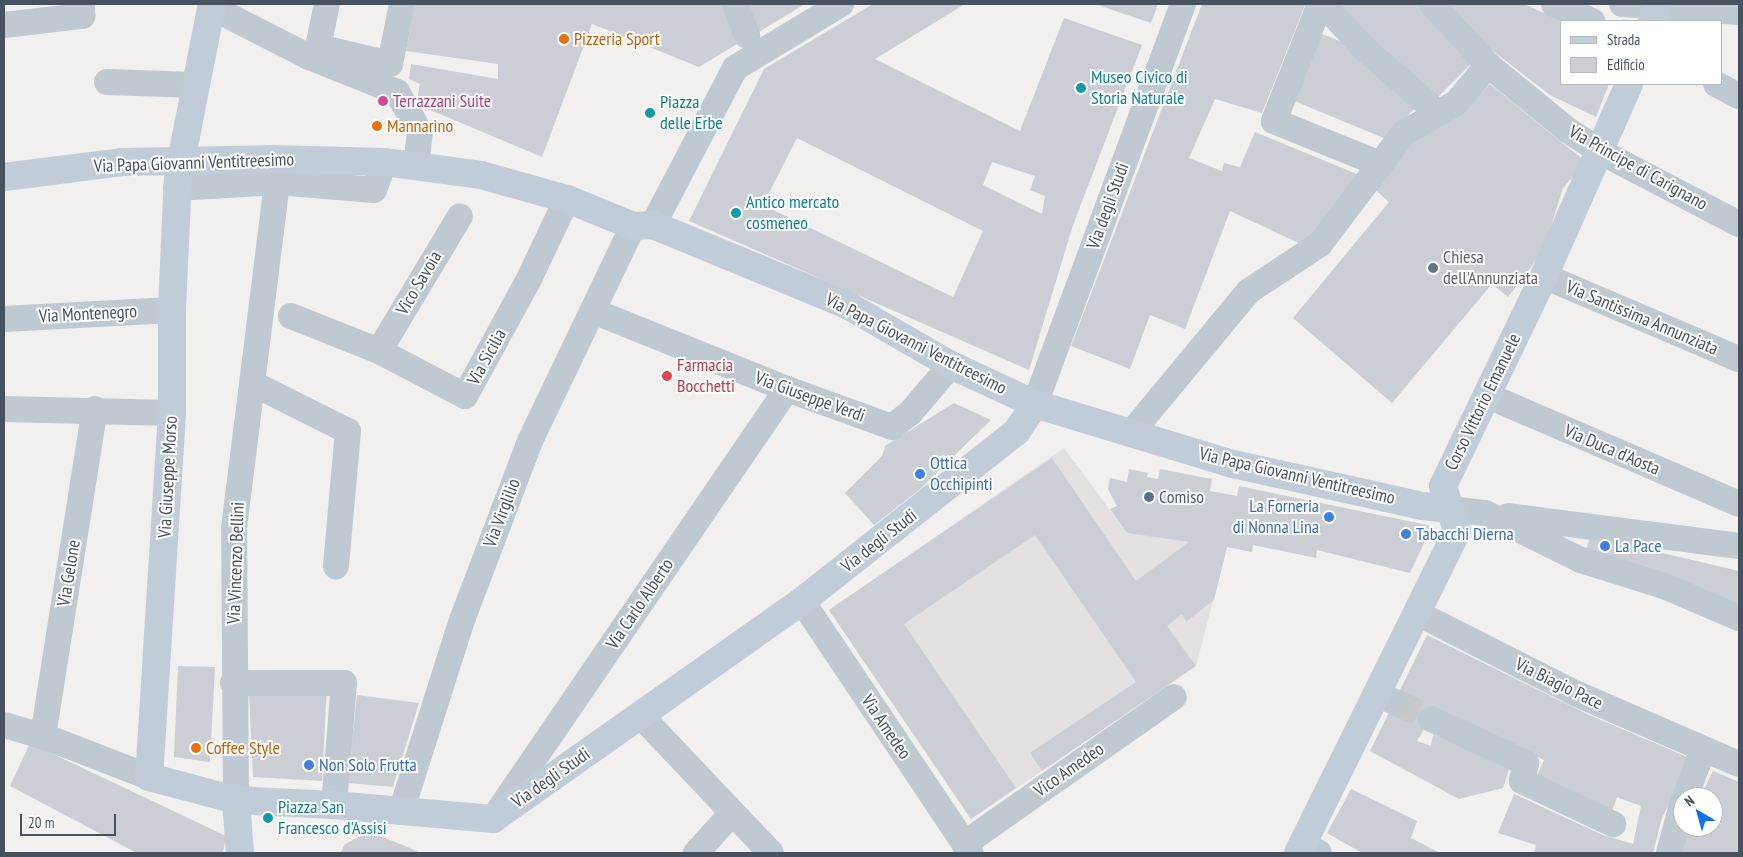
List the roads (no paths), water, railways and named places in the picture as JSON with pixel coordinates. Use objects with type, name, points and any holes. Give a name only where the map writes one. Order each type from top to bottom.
[{"type":"street","points":[[4,25],[82,16],[82,4]]},
{"type":"street","points":[[313,52],[327,4]]},
{"type":"street","points":[[313,52],[390,64],[402,4]]},
{"type":"street","points":[[735,4],[747,36]]},
{"type":"street","points":[[643,226],[735,68],[841,4]]},
{"type":"street","name":"Via degli Studi","points":[[148,777],[236,800],[334,805],[493,819],[802,602],[1017,431],[1035,404],[1183,4]]},
{"type":"street","points":[[1380,164],[1274,120],[1321,4],[1366,49],[1438,113]]},
{"type":"street","name":"Via Principe di Carignano","points":[[1432,4],[1488,66],[1570,131],[1602,152],[1739,224]]},
{"type":"street","points":[[1554,4],[1590,20]]},
{"type":"street","points":[[1622,4],[1655,11],[1739,12]]},
{"type":"street","points":[[107,82],[196,84],[212,5],[397,92],[420,132],[416,166]]},
{"type":"street","points":[[1131,433],[1249,291],[1320,244],[1404,132],[1456,103],[1488,66]]},
{"type":"street","name":"Via Giuseppe Morso","points":[[148,777],[172,413],[172,310],[177,182],[196,84]]},
{"type":"street","name":"Corso Vittorio Emanuele","points":[[1307,850],[1386,698],[1417,614],[1457,532],[1443,486],[1602,152],[1629,85]]},
{"type":"street","points":[[1718,85],[1739,96]]},
{"type":"street","name":"Via Papa Giovanni Ventitreesimo","points":[[4,177],[122,162],[273,159],[384,162],[481,175],[567,199],[643,226],[847,305],[951,365],[1035,404],[1233,464],[1422,506],[1739,546]]},
{"type":"street","name":"Via Papa Giovanni Ventitreesimo","points":[[177,182],[277,182],[374,190],[384,162]]},
{"type":"street","name":"Via Vincenzo Bellini","points":[[236,800],[233,683],[234,528],[254,384],[277,182]]},
{"type":"street","name":"Via Sicilia","points":[[291,316],[379,351],[465,396],[529,279],[567,199]]},
{"type":"street","name":"Vico Savoia","points":[[379,351],[460,216]]},
{"type":"street","name":"Via Virglilio","points":[[401,812],[462,620],[530,441],[593,311],[643,226]]},
{"type":"street","name":"Via Santissima Annunziata","points":[[1544,276],[1739,359]]},
{"type":"street","name":"Via Montenegro","points":[[4,319],[172,310]]},
{"type":"street","name":"Via Giuseppe Verdi","points":[[593,311],[787,390],[892,427],[910,413],[951,365]]},
{"type":"street","points":[[254,384],[348,431],[336,566]]},
{"type":"street","name":"Via Carlo Alberto","points":[[493,819],[787,390]]},
{"type":"street","name":"Via Duca d'Aosta","points":[[1486,395],[1739,504]]},
{"type":"street","points":[[4,408],[95,409],[172,413]]},
{"type":"street","name":"Via Gelone","points":[[42,736],[95,409]]},
{"type":"street","name":"Via Papa Giovanni Ventitreesimo","points":[[1485,513],[1581,560],[1664,586],[1739,618]]},
{"type":"street","name":"Via Amedeo","points":[[802,602],[967,849]]},
{"type":"street","name":"Via Biagio Pace","points":[[1417,614],[1577,694],[1739,764]]},
{"type":"street","points":[[233,683],[344,683],[334,805]]},
{"type":"street","name":"Vico Amedeo","points":[[967,849],[1174,697]]},
{"type":"street","points":[[640,716],[771,853]]},
{"type":"street","points":[[1431,719],[1526,764],[1522,781],[1613,824]]},
{"type":"street","points":[[4,726],[42,736],[148,777]]},
{"type":"street","points":[[1689,787],[1703,750]]},
{"type":"street","points":[[236,800],[240,848]]},
{"type":"street","points":[[696,853],[732,813]]},
{"type":"street","points":[[1669,853],[1673,837]]},
{"type":"tunnel","points":[[1395,702],[1431,719]]},
{"type":"place","name":"Pizzeria Sport","points":[[564,39]]},
{"type":"place","name":"Museo Civico di Storia Naturale","points":[[1081,88]]},
{"type":"place","name":"Terrazzani Suite","points":[[383,101]]},
{"type":"place","name":"Piazza delle Erbe","points":[[650,113]]},
{"type":"place","name":"Mannarino","points":[[377,126]]},
{"type":"place","name":"Antico mercato cosmeneo","points":[[736,213]]},
{"type":"place","name":"Chiesa dell'Annunziata","points":[[1433,268]]},
{"type":"place","name":"Farmacia Bocchetti","points":[[667,376]]},
{"type":"place","name":"Ottica Occhipinti","points":[[920,474]]},
{"type":"place","name":"Comiso","points":[[1149,497]]},
{"type":"place","name":"La Forneria di Nonna Lina","points":[[1329,517]]},
{"type":"place","name":"Tabacchi Dierna","points":[[1406,534]]},
{"type":"place","name":"La Pace","points":[[1605,546]]},
{"type":"place","name":"Coffee Style","points":[[196,748]]},
{"type":"place","name":"Non Solo Frutta","points":[[309,765]]},
{"type":"place","name":"Piazza San Francesco d'Assisi","points":[[268,818]]}]
